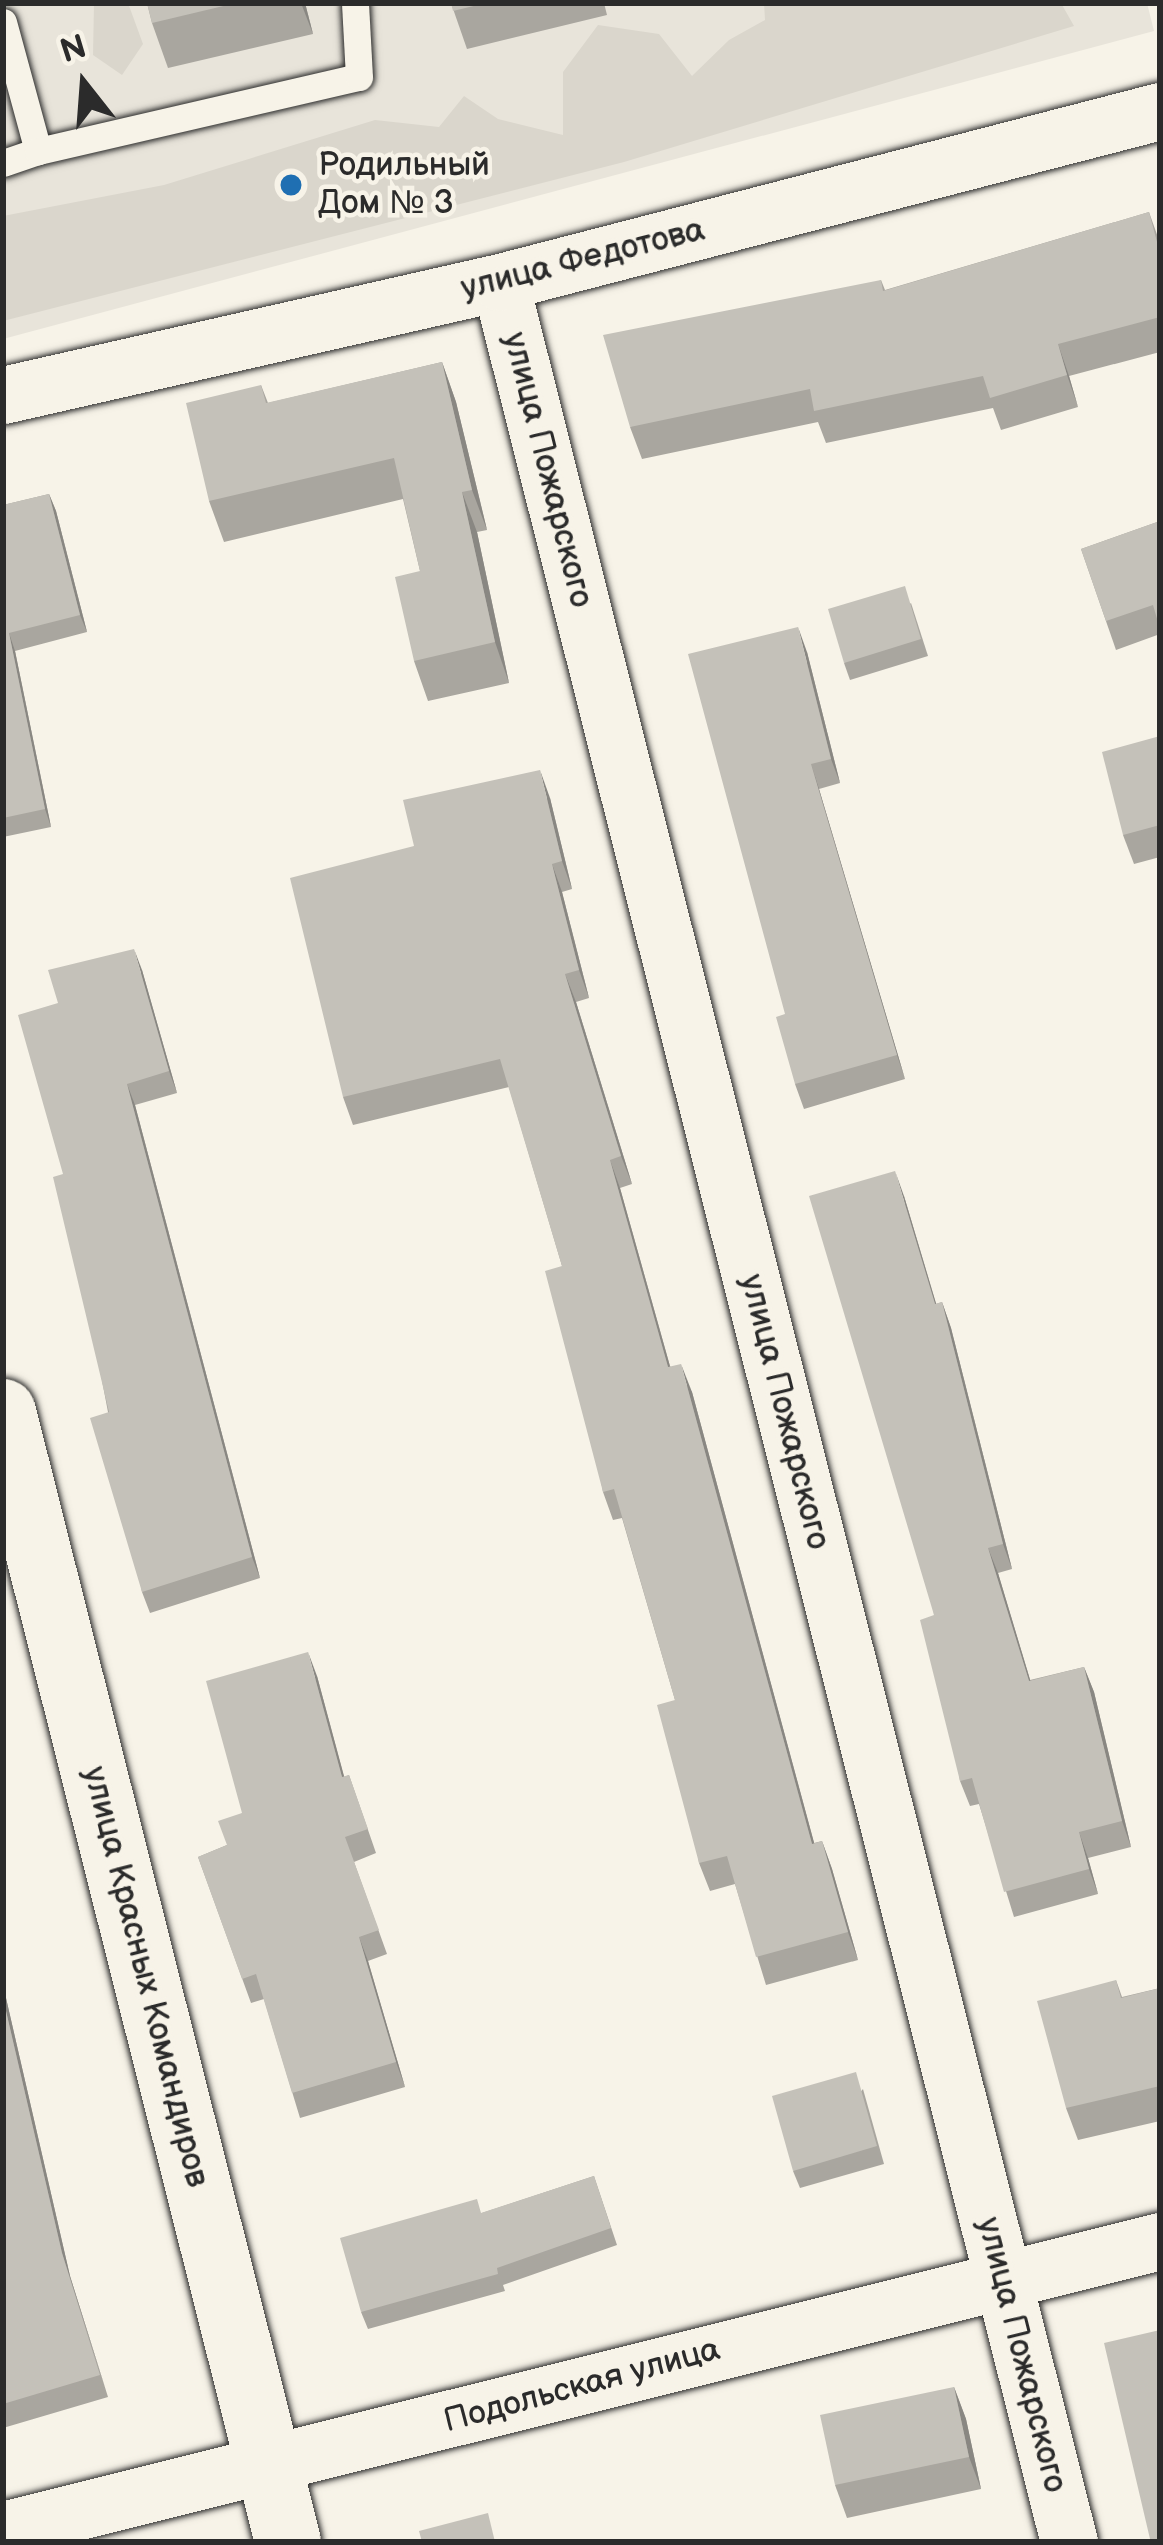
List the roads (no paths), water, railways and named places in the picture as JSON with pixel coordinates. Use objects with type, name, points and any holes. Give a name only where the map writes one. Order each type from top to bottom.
[{"type":"street","name":"улица Федотова","points":[[3,395],[500,282],[1160,111]]},
{"type":"street","name":"улица Пожарского","points":[[500,282],[1069,2542]]},
{"type":"street","name":"улица Красных Командиров","points":[[3,1412],[287,2542]]},
{"type":"street","name":"Подольская улица","points":[[3,2530],[1160,2241]]},
{"type":"lane","points":[[3,163],[359,77],[355,3]]},
{"type":"lane","points":[[3,22],[38,151]]},
{"type":"place","name":"Родильный Дом № 3","points":[[291,185]]}]
